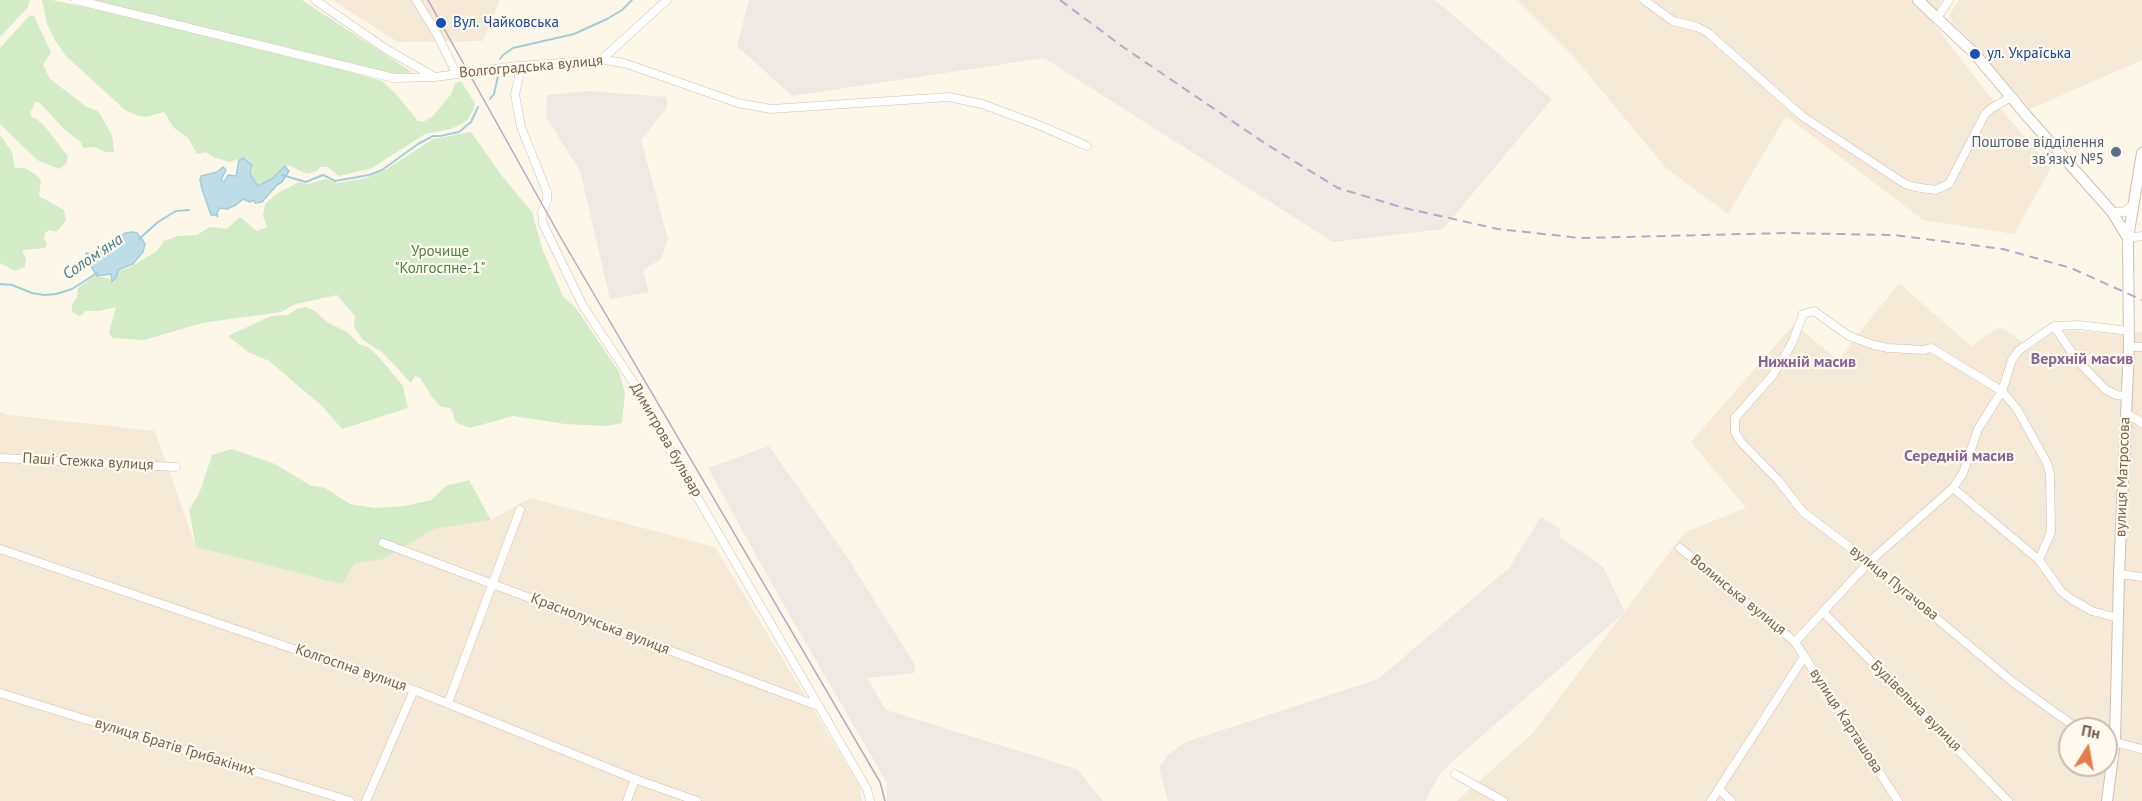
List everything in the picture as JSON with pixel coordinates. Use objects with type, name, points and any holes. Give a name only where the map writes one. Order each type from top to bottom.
[{"type":"street","name":"Волгоградська вулиця","points":[[76,0],[394,78],[435,77],[518,66],[601,60],[624,63],[738,103],[771,109],[950,98],[982,104],[1087,146]]},
{"type":"street","points":[[315,0],[386,49],[435,77]]},
{"type":"street","points":[[416,0],[437,34],[456,73]]},
{"type":"street","points":[[601,60],[667,0]]},
{"type":"street","points":[[1644,0],[1673,21],[1707,32],[1802,116],[1905,184],[1915,188],[1935,190],[1949,184],[1985,114],[2011,97]]},
{"type":"street","points":[[1918,0],[1975,54],[2112,212],[2128,238],[2142,236]]},
{"type":"street","points":[[1937,18],[1949,0]]},
{"type":"street","name":"Димитрова бульвар","points":[[518,66],[519,77],[515,94],[521,127],[547,192],[547,201],[541,217],[543,224],[583,306],[635,385],[664,440],[867,789],[870,801]]},
{"type":"street","name":"вулиця Матросова","points":[[2112,717],[2118,618],[2129,347],[2128,238],[2142,153]]},
{"type":"street","points":[[2112,212],[2124,212],[2133,205]]},
{"type":"street","name":"вулиця Пугачова","points":[[2002,391],[1931,348],[1924,350],[1874,345],[1849,336],[1814,311],[1803,314],[1784,359],[1735,418],[1735,432],[1741,442],[1778,480],[1803,512],[1869,562],[2014,682],[2062,717]]},
{"type":"street","points":[[1795,642],[1869,562],[1953,488],[1963,473],[1978,429],[2002,391],[2012,360],[2018,351],[2054,326],[2079,325],[2129,331]]},
{"type":"street","points":[[2054,326],[2077,360],[2105,390],[2116,395],[2127,396]]},
{"type":"street","points":[[2129,347],[2142,347]]},
{"type":"street","points":[[2002,391],[2017,409],[2047,463],[2050,475],[2051,532],[2039,560]]},
{"type":"street","points":[[2126,413],[2142,423]]},
{"type":"street","name":"Паші Стежка вулиця","points":[[0,458],[176,467]]},
{"type":"street","points":[[1953,488],[2039,560],[2061,591],[2070,599],[2092,611],[2118,618]]},
{"type":"street","points":[[448,703],[520,510]]},
{"type":"street","name":"Краснолучська вулиця","points":[[383,543],[818,706]]},
{"type":"street","name":"Волинська вулиця","points":[[1680,548],[1795,642]]},
{"type":"street","name":"Колгоспна вулиця","points":[[0,549],[414,690],[635,779],[698,801]]},
{"type":"street","points":[[2119,574],[2142,577]]},
{"type":"street","name":"Будівельна вулиця","points":[[1823,612],[2008,801]]},
{"type":"street","name":"вулиця Карташова","points":[[1795,642],[1898,801]]},
{"type":"street","points":[[1711,801],[1804,657]]},
{"type":"street","points":[[366,801],[414,690]]},
{"type":"street","name":"вулиця Братів Грибакіних","points":[[0,693],[350,801]]},
{"type":"street","points":[[2118,742],[2142,749]]},
{"type":"street","points":[[1455,774],[1503,801]]},
{"type":"street","name":"вулиця Матросова","points":[[2107,801],[2108,777]]},
{"type":"street","points":[[627,801],[635,779]]},
{"type":"street","points":[[1719,789],[1731,801]]},
{"type":"shaded area","points":[[332,0],[500,0],[483,41],[398,42]]},
{"type":"shaded area","points":[[749,0],[1435,0],[1552,99],[1443,229],[1333,242],[1044,58],[792,96],[737,46]]},
{"type":"shaded area","points":[[1517,0],[1942,0],[1931,20],[1982,87],[2051,168],[2014,234],[1923,220],[1786,116],[1728,214],[1666,168],[1574,57]]},
{"type":"shaded area","points":[[1959,0],[2142,0],[2142,60],[2030,109],[1948,17]]},
{"type":"shaded area","points":[[589,91],[667,97],[667,107],[641,140],[668,239],[661,259],[643,270],[649,292],[610,299],[580,171],[546,117],[547,95]]},
{"type":"shaded area","points":[[1899,283],[1971,346],[2000,327],[2032,348],[2056,330],[2122,334],[2142,332],[2142,801],[1457,801],[1532,734],[1685,532],[1746,508],[1691,442],[1794,324],[1838,360]]},
{"type":"shaded area","points":[[0,412],[9,415],[155,431],[196,547],[354,564],[384,559],[434,529],[491,520],[530,498],[715,547],[860,787],[862,801],[0,801]]},
{"type":"shaded area","points":[[769,446],[847,557],[915,665],[914,673],[867,678],[886,710],[1077,769],[1103,801],[887,801],[887,783],[708,468]]},
{"type":"shaded area","points":[[1541,517],[1560,529],[1560,537],[1603,567],[1625,612],[1454,760],[1440,774],[1425,801],[1168,801],[1159,767],[1169,754],[1186,742],[1378,679],[1509,568]]},
{"type":"green space","points":[[0,0],[30,0],[28,7],[0,37]]},
{"type":"green space","points":[[42,0],[52,0],[134,17],[313,61],[382,81],[418,121],[423,122],[433,116],[452,93],[455,83],[461,81],[475,104],[468,119],[463,123],[451,129],[425,134],[372,168],[339,176],[328,167],[321,167],[307,174],[285,166],[273,177],[258,185],[251,174],[253,169],[251,162],[244,157],[230,162],[213,157],[206,152],[197,154],[188,138],[174,128],[164,112],[146,117],[125,110],[66,56],[47,24]]},
{"type":"green space","points":[[95,0],[302,0],[412,72],[400,74],[381,72]]},
{"type":"green space","points":[[29,16],[34,16],[51,52],[43,65],[50,79],[87,107],[98,111],[112,135],[114,152],[105,152],[95,147],[83,148],[81,142],[66,131],[40,103],[35,102],[30,113],[46,128],[68,156],[66,164],[59,169],[37,160],[0,124],[0,48]]},
{"type":"green space","name":"Урочище \"Колгоспне-1\"","points":[[471,132],[502,176],[532,212],[543,251],[563,296],[576,308],[619,372],[625,393],[622,423],[606,426],[565,424],[513,416],[470,428],[459,424],[454,420],[454,414],[450,408],[441,407],[420,378],[415,376],[411,383],[383,353],[363,340],[354,327],[355,316],[337,295],[296,304],[281,312],[202,323],[144,340],[112,338],[109,332],[116,307],[86,311],[80,316],[72,312],[78,288],[94,276],[109,278],[113,283],[118,271],[129,268],[157,251],[164,241],[178,236],[197,235],[210,227],[227,229],[240,217],[257,231],[267,227],[263,216],[265,204],[276,194],[299,182],[308,184],[325,179],[337,183],[366,178],[387,169],[433,139]]},
{"type":"green space","points":[[0,135],[12,152],[15,168],[25,168],[41,180],[39,196],[64,210],[66,221],[56,232],[49,230],[45,233],[46,248],[22,250],[26,259],[25,267],[15,271],[0,263]]},
{"type":"green space","points":[[306,307],[315,311],[327,322],[347,332],[359,344],[368,347],[377,355],[403,386],[408,408],[342,429],[322,406],[269,361],[248,352],[228,336],[271,316],[288,315],[297,309]]},
{"type":"green space","points":[[232,449],[275,464],[310,485],[325,488],[350,504],[375,508],[405,506],[431,500],[446,486],[469,480],[491,520],[434,529],[384,559],[354,564],[342,584],[196,547],[189,510],[199,494],[212,455]]},
{"type":"water","points":[[244,158],[252,165],[250,174],[258,186],[273,178],[285,166],[289,171],[282,182],[262,202],[255,203],[254,200],[250,202],[243,199],[227,209],[220,208],[217,212],[218,217],[211,215],[202,189],[201,176],[217,172],[223,167],[226,170],[221,180],[224,182],[228,175],[236,176],[239,160]]},
{"type":"water","points":[[125,233],[137,233],[145,244],[143,252],[133,264],[118,270],[112,282],[111,274],[97,276],[86,258],[86,253],[93,253]]},
{"type":"waterway","name":"Солом'яна","points":[[500,59],[513,48],[574,34],[607,19],[622,10],[632,0]]},
{"type":"waterway","name":"Солом'яна","points":[[490,99],[494,94],[498,76]]},
{"type":"waterway","points":[[282,175],[306,182],[323,175],[335,181],[369,175],[382,170],[433,136],[459,132],[471,122],[478,107]]},
{"type":"waterway","name":"Солом'яна","points":[[139,239],[158,222],[176,211],[189,210]]},
{"type":"waterway","name":"Солом'яна","points":[[0,284],[12,285],[32,293],[56,294],[72,289],[97,273]]},
{"type":"tram line","points":[[428,0],[561,238],[880,782],[885,801]]},
{"type":"railway","points":[[1060,0],[1123,47],[1266,144],[1338,188],[1404,208],[1498,229],[1581,238],[1786,233],[1894,235],[2003,249],[2071,268],[2142,300]]},
{"type":"place","name":"Вул. Чайковська","points":[[441,23]]},
{"type":"place","name":"ул. Україська","points":[[1975,54]]},
{"type":"place","name":"Поштове відділення зв'язку №5","points":[[2116,152]]},
{"type":"district","name":"Верхній масив","points":[[2082,359]]},
{"type":"district","name":"Нижній масив","points":[[1807,362]]},
{"type":"district","name":"Середній масив","points":[[1959,456]]}]
